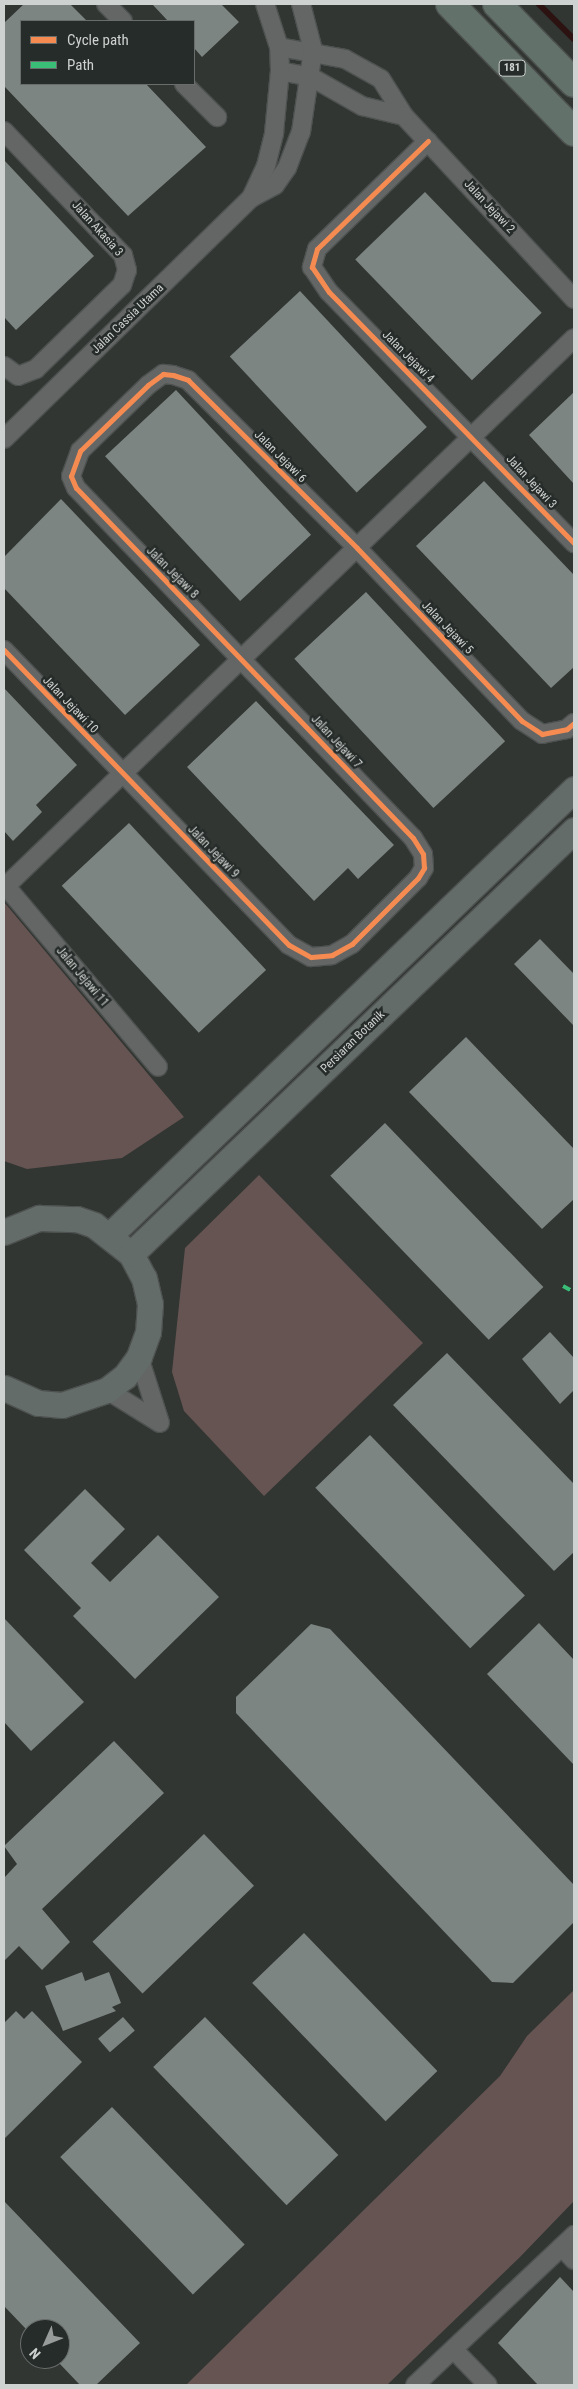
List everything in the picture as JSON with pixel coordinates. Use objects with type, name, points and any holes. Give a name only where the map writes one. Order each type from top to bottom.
[{"type":"main road","name":"181","points":[[450,4],[574,132]]},
{"type":"main road","name":"181","points":[[497,4],[574,82]]},
{"type":"main road","points":[[111,1234],[574,789]]},
{"type":"main road","name":"Persiaran Botanik","points":[[131,1254],[574,830]]},
{"type":"main road","points":[[8,1395],[38,1403],[62,1405],[107,1390],[125,1376],[139,1357],[148,1332],[150,1304],[144,1278],[131,1254],[111,1234],[77,1219],[39,1218],[10,1224]]},
{"type":"street","points":[[106,4],[123,20]]},
{"type":"street","name":"Jalan Cassia Utama","points":[[251,198],[266,166],[274,132],[280,71],[279,47],[265,4]]},
{"type":"street","name":"Jalan Cassia Utama","points":[[4,439],[251,198],[276,185],[287,168],[302,132],[312,77],[313,50],[301,4]]},
{"type":"street","name":"Jalan Jejawi 2","points":[[279,47],[313,50],[345,59],[381,79],[404,116],[574,298]]},
{"type":"street","points":[[280,71],[312,77],[362,106],[404,116]]},
{"type":"street","points":[[185,85],[217,117]]},
{"type":"street","name":"Jalan Akasia 3","points":[[4,131],[123,255],[127,270],[122,285],[36,369],[18,376],[4,366]]},
{"type":"street","name":"Jalan Jejawi 4","points":[[428,141],[316,249],[312,267],[329,292],[472,436]]},
{"type":"street","points":[[5,885],[121,773],[244,659],[574,338]]},
{"type":"street","name":"Jalan Jejawi 8","points":[[188,380],[163,374],[80,451],[71,476],[86,501],[244,659]]},
{"type":"street","name":"Jalan Jejawi 6","points":[[188,380],[357,548]]},
{"type":"street","name":"Jalan Jejawi 3","points":[[472,436],[574,543]]},
{"type":"street","name":"Jalan Jejawi 5","points":[[357,548],[522,721],[542,734],[567,729],[574,723]]},
{"type":"street","name":"Jalan Jejawi 10","points":[[4,650],[121,773]]},
{"type":"street","name":"Jalan Jejawi 7","points":[[244,659],[413,838]]},
{"type":"street","name":"Jalan Jejawi 9","points":[[121,773],[289,945],[311,957],[332,955],[352,944],[421,873],[423,854],[413,838]]},
{"type":"street","name":"Jalan Jejawi 11","points":[[5,885],[158,1067]]},
{"type":"street","points":[[107,1390],[160,1423],[139,1357]]},
{"type":"street","points":[[415,2385],[570,2247]]},
{"type":"street","points":[[455,2351],[488,2385]]},
{"type":"shaded area","points":[[4,902],[184,1117],[122,1158],[27,1169],[4,1161]]},
{"type":"shaded area","points":[[259,1175],[423,1343],[264,1496],[184,1411],[172,1372],[185,1248]]},
{"type":"shaded area","points":[[574,1990],[574,2201],[519,2258],[387,2385],[186,2385],[500,2076],[527,2036]]},
{"type":"building","points":[[24,4],[70,4],[86,20],[20,20],[20,85],[147,85],[206,147],[128,216],[4,86],[4,23]]},
{"type":"building","points":[[152,4],[221,4],[239,22],[202,57],[195,49],[195,20],[167,20]]},
{"type":"building","points":[[4,160],[94,256],[16,330],[4,317]]},
{"type":"building","points":[[425,192],[542,313],[472,380],[355,259]]},
{"type":"building","points":[[300,291],[427,427],[357,493],[230,356]]},
{"type":"building","points":[[176,390],[311,535],[240,601],[105,456]]},
{"type":"building","points":[[574,392],[574,484],[529,435]]},
{"type":"building","points":[[484,481],[574,575],[574,667],[551,688],[416,546]]},
{"type":"building","points":[[61,499],[200,645],[125,715],[4,588],[4,557]]},
{"type":"building","points":[[366,592],[505,741],[433,808],[294,659]]},
{"type":"building","points":[[4,688],[77,765],[36,805],[42,812],[13,841],[4,831]]},
{"type":"building","points":[[256,701],[394,845],[358,879],[348,868],[314,901],[187,767]]},
{"type":"building","points":[[129,823],[266,970],[199,1033],[62,886]]},
{"type":"building","points":[[540,939],[574,974],[574,1026],[514,964]]},
{"type":"building","points":[[466,1037],[574,1149],[574,1199],[542,1229],[409,1092]]},
{"type":"building","points":[[385,1123],[543,1287],[489,1340],[330,1176]]},
{"type":"building","points":[[550,1332],[574,1358],[574,1390],[560,1404],[522,1359]]},
{"type":"building","points":[[447,1353],[574,1484],[574,1552],[554,1571],[393,1405]]},
{"type":"building","points":[[370,1435],[525,1595],[470,1648],[315,1488]]},
{"type":"building","points":[[85,1489],[125,1529],[91,1563],[110,1582],[158,1535],[219,1597],[135,1679],[73,1616],[81,1608],[24,1550]]},
{"type":"building","points":[[4,1618],[84,1702],[31,1751],[4,1722]]},
{"type":"building","points":[[539,1623],[574,1660],[574,1765],[487,1674]]},
{"type":"building","points":[[311,1624],[330,1629],[574,1885],[574,1922],[513,1983],[492,1982],[236,1713],[236,1697]]},
{"type":"building","points":[[114,1741],[164,1793],[42,1909],[70,1942],[42,1970],[19,1946],[4,1961],[4,1878],[17,1864],[4,1846]]},
{"type":"building","points":[[204,1834],[254,1886],[143,1993],[93,1942]]},
{"type":"building","points":[[304,1933],[437,2071],[386,2121],[252,1983]]},
{"type":"building","points":[[82,1972],[85,1981],[109,1972],[121,2003],[112,2007],[116,2011],[63,2031],[45,1986]]},
{"type":"building","points":[[16,2011],[24,2019],[32,2011],[82,2062],[4,2139],[4,2023]]},
{"type":"building","points":[[123,2017],[135,2031],[110,2052],[98,2039]]},
{"type":"building","points":[[205,2017],[338,2155],[287,2205],[153,2067]]},
{"type":"building","points":[[112,2107],[245,2244],[193,2294],[60,2157]]},
{"type":"building","points":[[4,2201],[140,2343],[96,2385],[80,2385],[65,2369],[70,2369],[70,2319],[20,2319],[20,2323],[4,2306]]},
{"type":"building","points":[[560,2277],[574,2292],[574,2385],[538,2385],[498,2343]]},
{"type":"waterway","points":[[539,4],[574,39]]},
{"type":"marked path","points":[[563,1286],[574,1292]]},
{"type":"cycle path","points":[[428,141],[317,249],[312,267],[329,292],[574,543]]},
{"type":"cycle path","points":[[4,650],[289,945],[311,957],[332,955],[352,944],[418,878],[424,868],[423,854],[413,838],[76,488],[71,476],[80,451],[148,385],[163,374],[173,375],[188,380],[357,548],[522,721],[542,734],[567,729],[574,723]]}]
